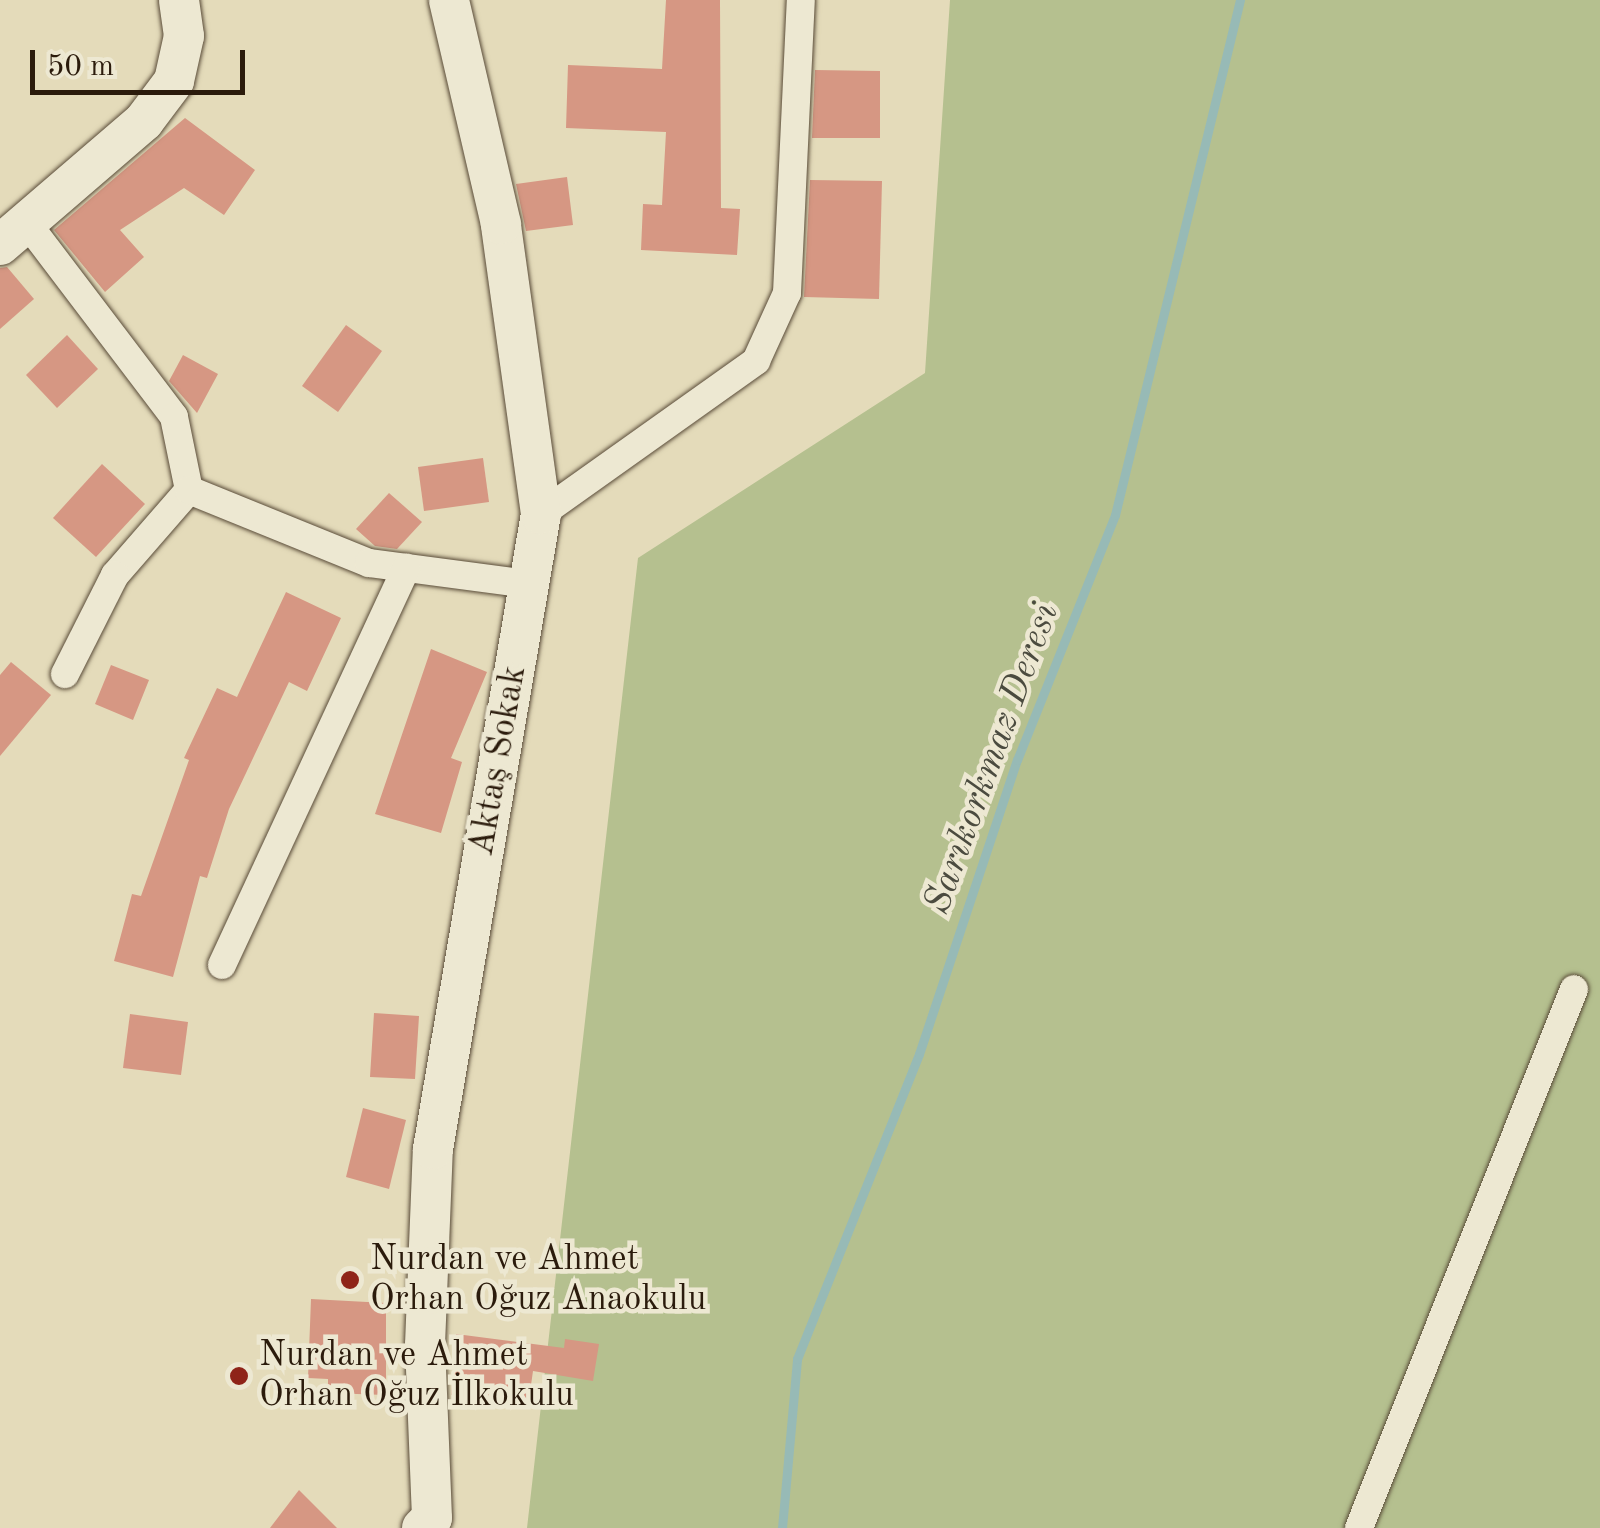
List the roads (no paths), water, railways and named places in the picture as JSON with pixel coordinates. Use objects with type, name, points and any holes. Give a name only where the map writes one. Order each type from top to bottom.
[{"type":"street","points":[[179,0],[184,36],[174,81],[144,121],[14,234],[174,417],[190,490]]},
{"type":"street","name":"Aktaş Sokak","points":[[428,1525],[425,1346],[433,1149],[541,514],[502,224],[449,0]]},
{"type":"street","points":[[541,514],[756,360],[787,293],[800,0]]},
{"type":"street","points":[[190,490],[369,563],[529,584]]},
{"type":"street","points":[[64,674],[115,575],[190,490]]},
{"type":"street","points":[[222,965],[406,568]]},
{"type":"street","points":[[1359,1528],[1574,989]]},
{"type":"waterway","name":"Sarıkorkmaz Deresi","points":[[782,1528],[797,1359],[919,1054],[1017,760],[1115,515],[1240,0]]},
{"type":"place","name":"Nurdan ve Ahmet Orhan Oğuz Anaokulu","points":[[350,1280]]},
{"type":"place","name":"Nurdan ve Ahmet Orhan Oğuz İlkokulu","points":[[239,1376]]}]
